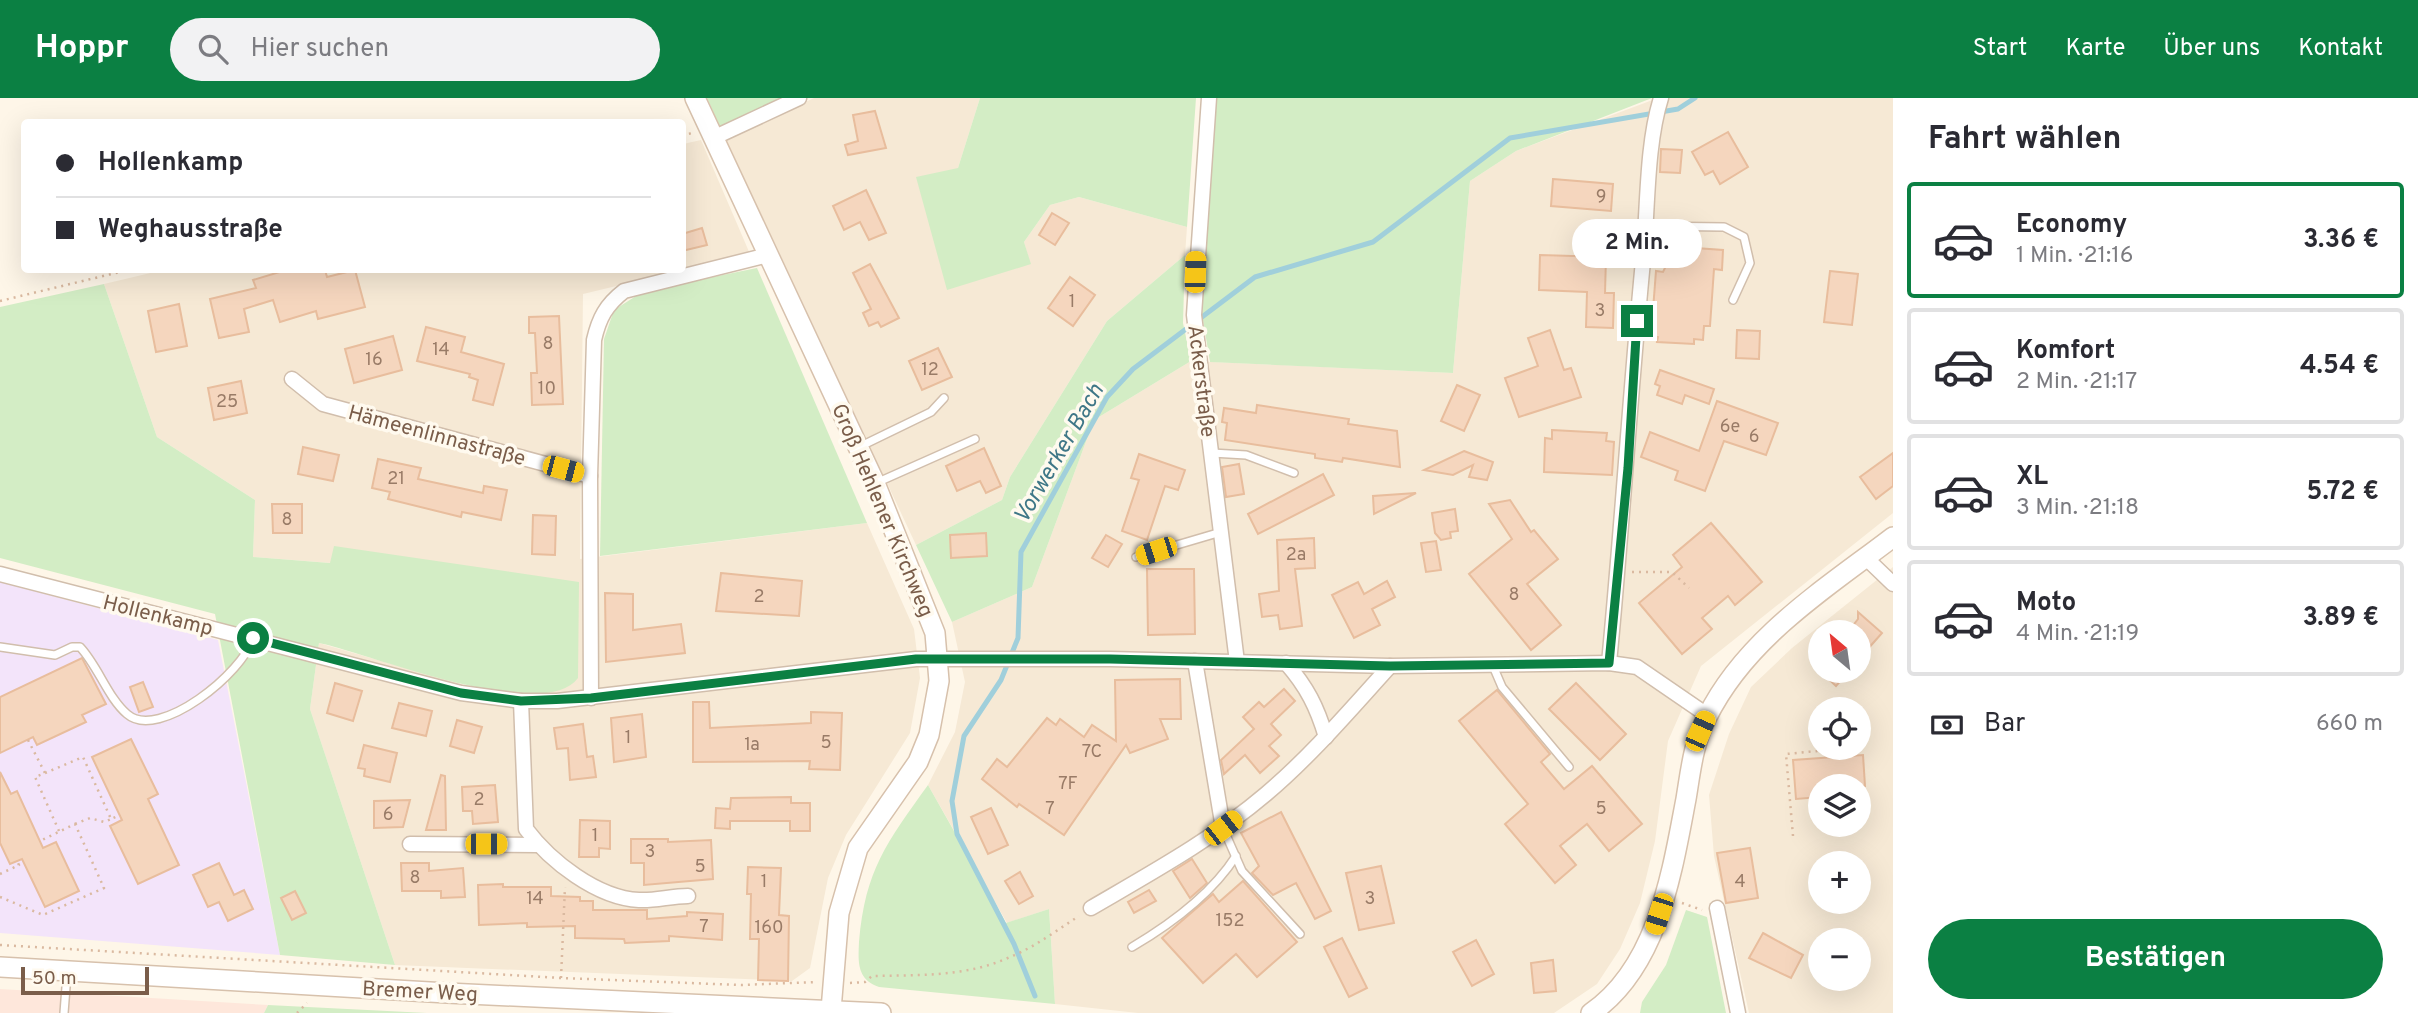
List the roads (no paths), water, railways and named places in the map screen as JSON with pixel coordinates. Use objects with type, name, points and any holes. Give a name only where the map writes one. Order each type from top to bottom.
[{"type":"main road","name":"Groß Hehlener Kirchweg","points":[[695,98],[875,483],[927,608],[939,659],[936,709],[918,762],[858,848],[847,880],[835,947],[831,1012]]},
{"type":"main road","points":[[1595,1012],[1633,966],[1653,931],[1664,897],[1686,797],[1693,746],[1731,674],[1753,649],[1893,537]]},
{"type":"main road","name":"Bremer Weg","points":[[0,967],[447,993],[881,1013]]},
{"type":"street","points":[[713,138],[799,98]]},
{"type":"street","name":"Ackerstraße","points":[[1209,98],[1196,250],[1194,315],[1237,662]]},
{"type":"street","points":[[1609,663],[1646,226],[1660,102]]},
{"type":"street","points":[[591,698],[590,476],[594,340],[598,320],[609,302],[633,288],[768,255]]},
{"type":"street","name":"Hämeenlinnastraße","points":[[292,379],[323,404],[590,476]]},
{"type":"street","points":[[1866,558],[1893,584]]},
{"type":"street","name":"Hollenkamp","points":[[0,573],[461,693],[521,701],[591,698],[916,659],[1195,661],[1390,666],[1609,663],[1637,667],[1707,715]]},
{"type":"street","points":[[1195,661],[1223,828]]},
{"type":"street","points":[[1286,663],[1312,697],[1326,737]]},
{"type":"street","points":[[1091,908],[1223,828],[1267,793],[1326,737],[1390,666]]},
{"type":"street","points":[[521,701],[526,829],[537,845],[592,886],[624,898],[640,900],[688,896]]},
{"type":"street","points":[[411,844],[537,845]]},
{"type":"street","points":[[1718,912],[1738,1013]]},
{"type":"lane","points":[[1646,226],[1724,227],[1744,237],[1750,263],[1733,300]]},
{"type":"lane","points":[[859,447],[931,412],[944,398]]},
{"type":"lane","points":[[875,483],[975,439]]},
{"type":"lane","points":[[1211,453],[1246,454],[1294,473]]},
{"type":"lane","points":[[1136,557],[1221,532]]},
{"type":"lane","points":[[0,647],[55,654],[72,647],[80,647],[127,714],[147,723],[166,718],[215,687],[250,650],[253,638]]},
{"type":"lane","points":[[1493,666],[1502,687],[1569,767]]},
{"type":"lane","points":[[1223,828],[1242,872],[1300,934]]},
{"type":"lane","points":[[1132,947],[1160,930],[1220,880],[1236,856]]},
{"type":"lane","points":[[64,1013],[67,970]]},
{"type":"waterway","name":"Vorwerker Bach","points":[[1035,996],[1014,944],[957,834],[952,801],[964,736],[1001,680],[1018,638],[1021,552],[1107,397],[1133,369],[1255,277],[1373,242],[1510,138],[1678,109],[1695,98]]}]
